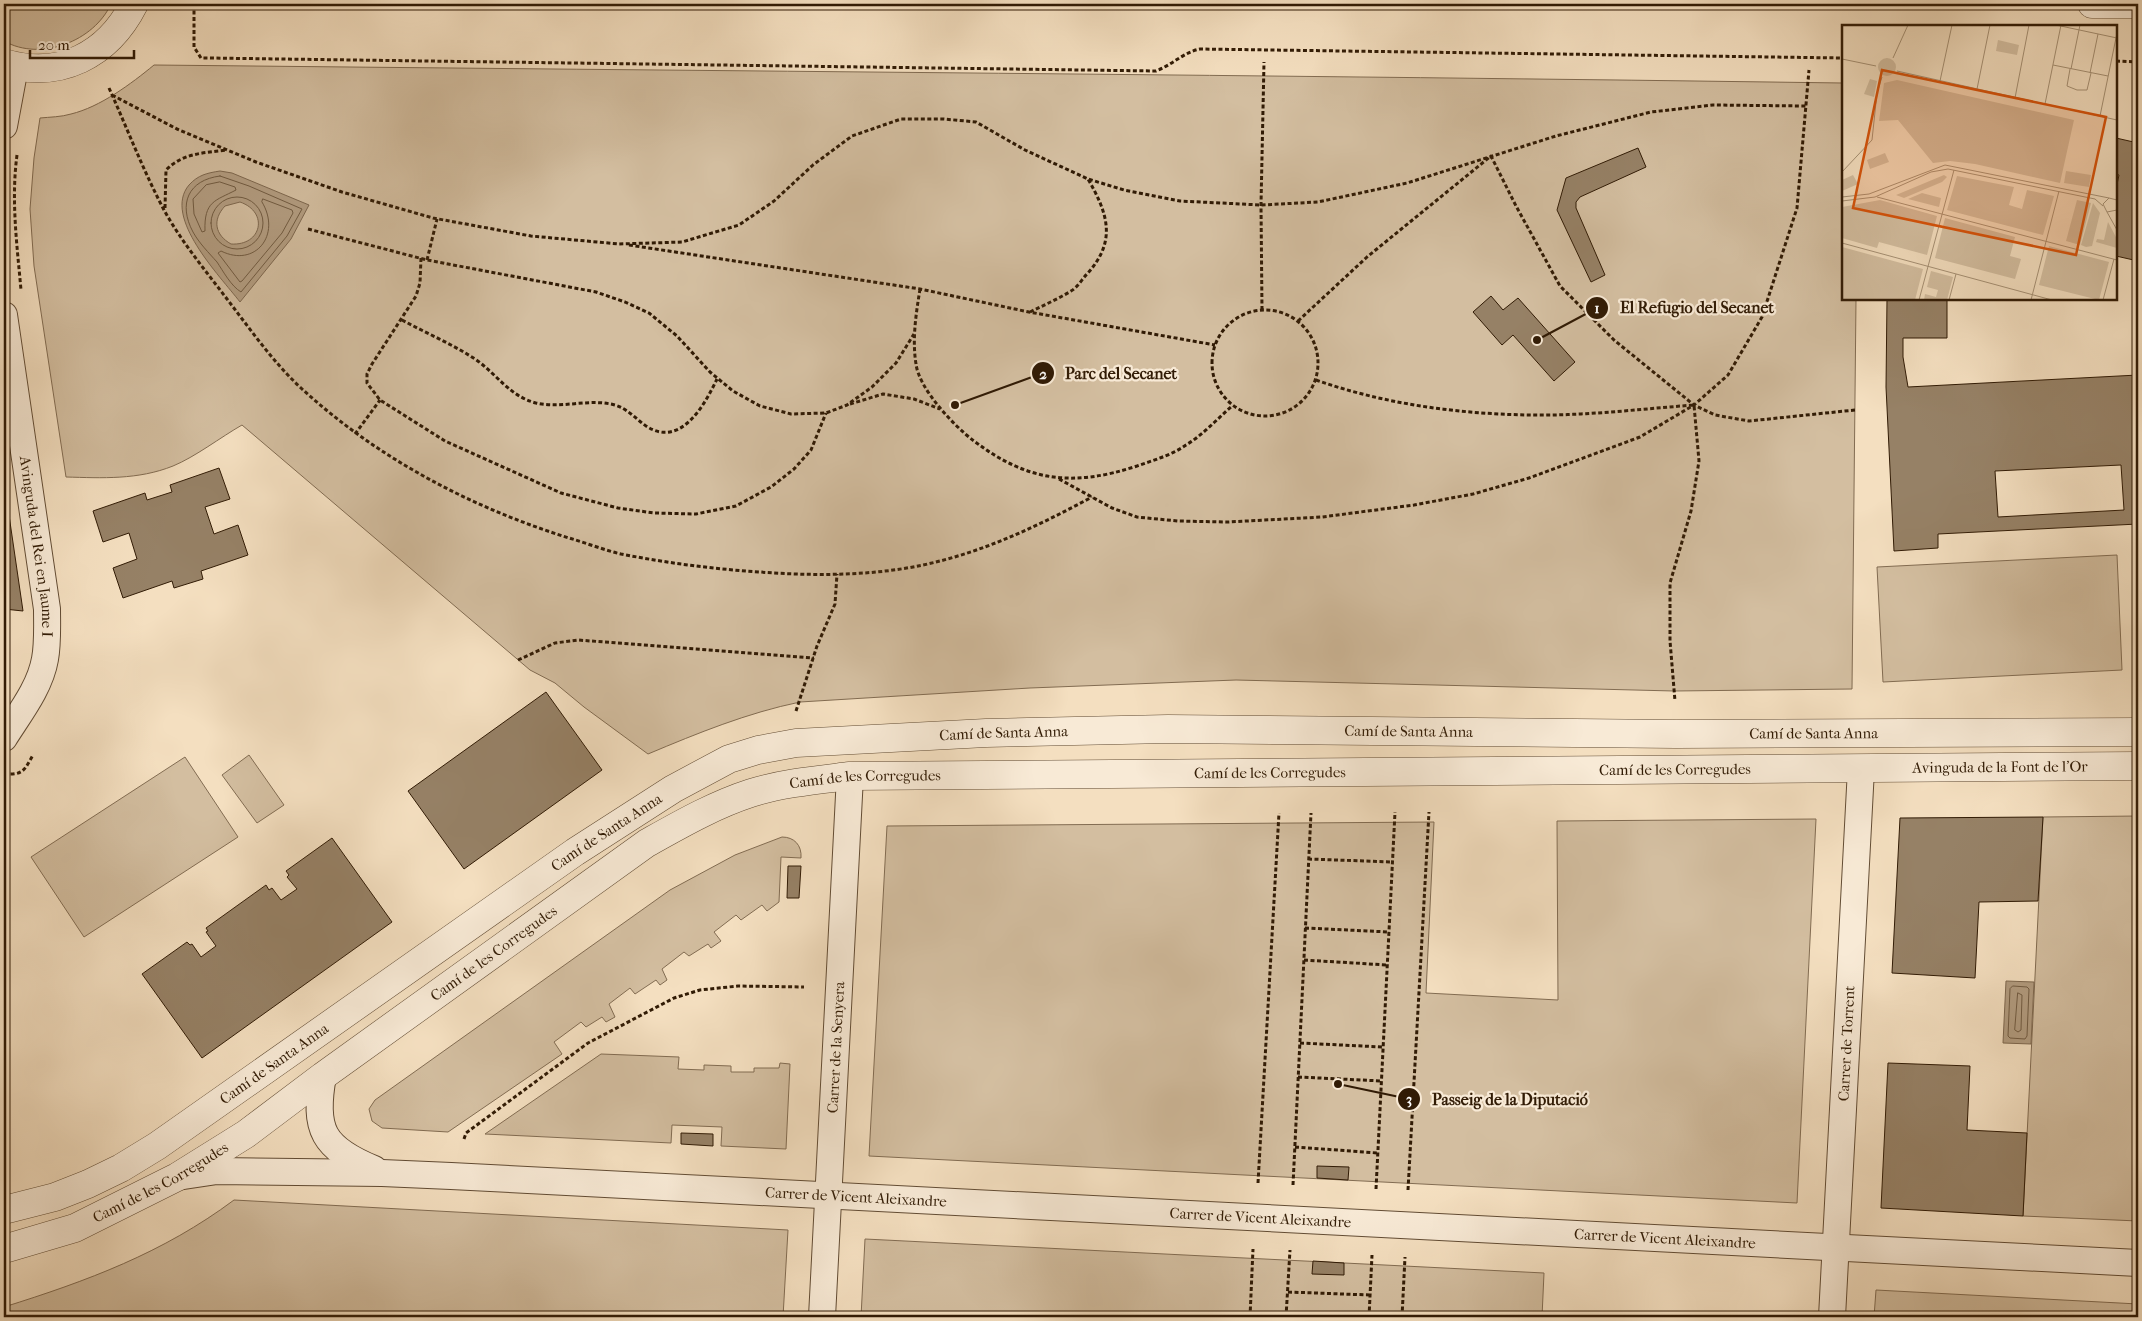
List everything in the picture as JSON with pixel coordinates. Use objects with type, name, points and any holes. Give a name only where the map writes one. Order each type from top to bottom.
[{"type":"street","points":[[4,126],[9,65],[38,69],[66,64],[93,53],[110,39],[125,22],[134,4]]},
{"type":"street","points":[[2092,4],[2138,4]]},
{"type":"street","name":"Avinguda del Rei en Jaume I","points":[[4,316],[47,609],[47,635],[45,661],[31,694],[4,738]]},
{"type":"street","name":"Camí de Santa Anna","points":[[4,1210],[55,1196],[121,1168],[189,1125],[627,817],[673,789],[729,759],[758,750],[796,743],[942,734],[1168,728],[1666,734],[2138,732]]},
{"type":"street","name":"Avinguda de la Font de l'Or","points":[[1861,769],[2138,766]]},
{"type":"street","name":"Camí de les Corregudes","points":[[4,1249],[75,1228],[177,1177],[246,1134],[323,1076],[647,843],[701,813],[751,793],[794,783],[850,776],[1861,769]]},
{"type":"street","name":"Carrer de Torrent","points":[[1832,1317],[1861,769]]},
{"type":"street","name":"Carrer de la Senyera","points":[[822,1317],[850,776]]},
{"type":"street","name":"Carrer de Vicent Aleixandre","points":[[323,1076],[319,1099],[320,1123],[327,1138],[341,1153],[382,1173]]},
{"type":"street","name":"Carrer de Vicent Aleixandre","points":[[177,1177],[217,1171],[382,1173],[2138,1263]]},
{"type":"path","points":[[194,4],[194,47],[201,58],[1156,70],[1165,68],[1189,51],[1200,49],[1842,58]]},
{"type":"path","points":[[2117,61],[2138,62]]},
{"type":"path","points":[[1262,310],[1261,205],[1264,62]]},
{"type":"path","points":[[1059,479],[1112,508],[1137,517],[1178,521],[1228,522],[1322,517],[1414,505],[1473,494],[1529,478],[1640,438],[1694,405],[1728,375],[1762,316],[1796,208],[1809,70]]},
{"type":"path","points":[[109,88],[165,212],[196,259],[256,337],[299,386],[355,434],[406,467],[473,502],[538,528],[618,553],[706,568],[788,574],[856,574],[922,565],[987,548],[1046,522],[1092,497]]},
{"type":"path","points":[[112,95],[177,129],[227,150],[342,192],[437,219],[531,236],[619,244],[920,289],[1030,312],[1215,345]]},
{"type":"path","points":[[619,244],[682,242],[739,225],[774,201],[813,165],[852,136],[901,120],[944,119],[976,122],[1025,150],[1088,179],[1124,190],[1180,202],[1261,205],[1318,202],[1398,185],[1556,136],[1651,112],[1713,105],[1806,106]]},
{"type":"path","points":[[165,212],[166,170],[176,161],[189,155],[227,150]]},
{"type":"path","points":[[1298,321],[1367,257],[1491,156]]},
{"type":"path","points":[[1491,156],[1560,286],[1614,340],[1694,405],[1715,415],[1749,421],[1855,410]]},
{"type":"path","points":[[1030,312],[1073,290],[1092,269],[1105,247],[1107,228],[1102,203],[1088,179]]},
{"type":"path","points":[[427,260],[437,219]]},
{"type":"path","points":[[308,229],[427,260],[596,292],[625,302],[649,313],[678,336],[718,379],[733,391],[760,406],[791,414],[826,413],[883,394],[914,399],[942,411]]},
{"type":"path","points":[[421,258],[420,283],[416,296],[367,374],[367,383],[380,400],[445,441],[562,493],[618,508],[663,514],[696,514],[736,506],[771,487],[794,469],[811,450],[826,413]]},
{"type":"path","points":[[920,289],[914,334],[916,366],[932,400],[962,432],[994,457],[1025,472],[1059,479],[1090,477],[1156,460],[1186,445],[1232,406]]},
{"type":"path","points":[[1262,310],[1277,311],[1298,321],[1309,333],[1316,348],[1318,363],[1316,380],[1308,395],[1296,407],[1281,415],[1264,417],[1247,414],[1232,406],[1220,394],[1211,362],[1215,345],[1222,331],[1233,321],[1247,313],[1262,310]]},
{"type":"path","points":[[402,320],[474,358],[516,395],[534,402],[553,406],[601,403],[616,406],[632,414],[647,427],[662,432],[676,431],[691,420],[705,404],[718,379]]},
{"type":"path","points":[[847,405],[872,387],[896,363],[914,334]]},
{"type":"path","points":[[1316,380],[1352,393],[1464,412],[1540,415],[1694,405]]},
{"type":"path","points":[[355,434],[380,400]]},
{"type":"path","points":[[1675,701],[1670,641],[1670,583],[1691,511],[1700,461],[1694,405]]},
{"type":"path","points":[[794,715],[835,604],[837,574]]},
{"type":"path","points":[[518,660],[555,643],[578,640],[814,658]]},
{"type":"path","points":[[4,774],[16,774]]},
{"type":"path","points":[[1376,1189],[1395,812]]},
{"type":"path","points":[[1408,1190],[1429,812]]},
{"type":"path","points":[[1258,1183],[1279,813]]},
{"type":"path","points":[[1293,1184],[1311,813]]},
{"type":"path","points":[[1308,859],[1393,862]]},
{"type":"path","points":[[1305,928],[1389,932]]},
{"type":"path","points":[[1304,960],[1387,965]]},
{"type":"path","points":[[464,1139],[466,1133],[588,1044],[674,998],[700,990],[738,986],[804,987]]},
{"type":"path","points":[[1300,1043],[1383,1047]]},
{"type":"path","points":[[1298,1077],[1382,1081]]},
{"type":"path","points":[[1295,1147],[1378,1153]]},
{"type":"path","points":[[1250,1317],[1253,1249]]},
{"type":"path","points":[[1286,1317],[1290,1250]]},
{"type":"path","points":[[1369,1317],[1372,1254]]},
{"type":"path","points":[[1402,1317],[1405,1256]]},
{"type":"path","points":[[1288,1292],[1370,1295]]},
{"type":"shaded area","points":[[4,4],[111,4],[103,17],[79,38],[50,48],[34,49],[19,47],[4,41]]},
{"type":"shaded area","points":[[154,65],[1842,83],[1842,300],[1856,300],[1852,689],[1674,691],[1236,680],[1030,688],[800,702],[704,731],[648,754],[555,683],[530,670],[242,425],[190,457],[160,471],[120,477],[66,477],[34,266],[30,209],[34,158],[40,118],[82,111],[125,87]]},
{"type":"shaded area","points":[[2117,555],[2122,670],[1883,682],[1877,567]]},
{"type":"shaded area","points":[[249,755],[284,805],[257,823],[222,775]]},
{"type":"shaded area","points":[[185,757],[238,837],[84,937],[31,857]]},
{"type":"shaded area","points":[[2138,816],[2138,1221],[2023,1216],[2043,817]]},
{"type":"shaded area","points":[[1816,819],[1797,1203],[869,1156],[887,826],[1434,822],[1426,993],[1558,1000],[1557,821]]},
{"type":"shaded area","points":[[782,837],[794,840],[799,846],[801,858],[781,857],[779,902],[767,911],[762,905],[741,920],[736,915],[714,932],[721,941],[711,948],[708,944],[689,956],[684,952],[662,969],[667,980],[660,985],[656,980],[635,994],[630,988],[609,1004],[615,1017],[606,1022],[602,1017],[586,1027],[581,1022],[554,1042],[562,1054],[448,1132],[382,1128],[372,1121],[369,1109],[375,1100],[670,890],[735,855]]},
{"type":"shaded area","points":[[601,1054],[679,1057],[678,1069],[704,1070],[704,1065],[731,1066],[731,1072],[754,1072],[754,1068],[779,1068],[780,1063],[790,1064],[786,1149],[721,1146],[722,1127],[672,1125],[671,1143],[485,1134]]},
{"type":"shaded area","points":[[234,1200],[788,1230],[783,1317],[4,1317],[4,1307],[65,1287],[124,1264],[180,1235]]},
{"type":"shaded area","points":[[865,1239],[1544,1273],[1542,1317],[861,1317]]},
{"type":"shaded area","points":[[1876,1290],[2138,1304],[2138,1317],[1874,1317]]},
{"type":"water","points":[[220,171],[232,173],[309,205],[291,239],[240,302],[197,246],[188,229],[183,213],[183,198],[189,185],[199,177]],"holes":[[[240,202],[255,213],[258,220],[258,228],[250,240],[231,244],[219,232],[217,227],[218,217],[225,206]]]},
{"type":"water","points":[[2006,981],[2034,982],[2031,1044],[2003,1043]]},
{"type":"building","points":[[2135,82],[2138,82],[2138,95],[2134,95]]},
{"type":"building","points":[[2117,138],[2138,143],[2138,261],[2117,256],[2117,184],[2119,175],[2117,174]]},
{"type":"building","points":[[1638,148],[1646,167],[1580,197],[1576,202],[1576,208],[1605,275],[1591,282],[1557,210],[1566,178]]},
{"type":"building","points":[[1491,296],[1503,310],[1518,298],[1575,362],[1554,381],[1513,335],[1502,345],[1473,312]]},
{"type":"building","points":[[1887,300],[1947,300],[1947,338],[1903,338],[1903,357],[1908,387],[2138,375],[2138,524],[1938,534],[1938,548],[1894,551],[1886,387]],"holes":[[[2121,465],[2124,510],[1998,517],[1995,471]]]},
{"type":"building","points":[[219,468],[230,499],[205,507],[214,534],[238,525],[248,555],[201,571],[203,579],[174,588],[172,581],[123,598],[113,568],[137,559],[129,533],[103,542],[93,511],[145,493],[147,500],[172,492],[170,485]]},
{"type":"building","points":[[4,481],[23,611],[4,609]]},
{"type":"building","points":[[546,692],[602,770],[464,869],[408,791]]},
{"type":"building","points":[[2043,817],[2038,901],[1979,902],[1975,978],[1892,973],[1900,818]]},
{"type":"building","points":[[332,838],[392,922],[202,1058],[142,974],[187,942],[190,945],[192,944],[201,957],[216,946],[206,932],[208,931],[206,928],[266,885],[269,890],[272,888],[281,900],[297,889],[287,877],[289,875],[286,871]]},
{"type":"building","points":[[788,866],[801,866],[799,898],[787,898]]},
{"type":"building","points":[[1888,1063],[1970,1066],[1967,1130],[2027,1133],[2023,1216],[1881,1208]]},
{"type":"building","points":[[681,1133],[713,1134],[713,1146],[681,1144]]},
{"type":"building","points":[[1317,1166],[1349,1167],[1348,1180],[1317,1178]]},
{"type":"building","points":[[1313,1261],[1344,1263],[1344,1275],[1312,1274]]},
{"type":"place","name":"El Refugio del Secanet","points":[[1537,340]]},
{"type":"place","name":"Parc del Secanet","points":[[955,405]]},
{"type":"place","name":"Passeig de la Diputació","points":[[1338,1084]]}]
